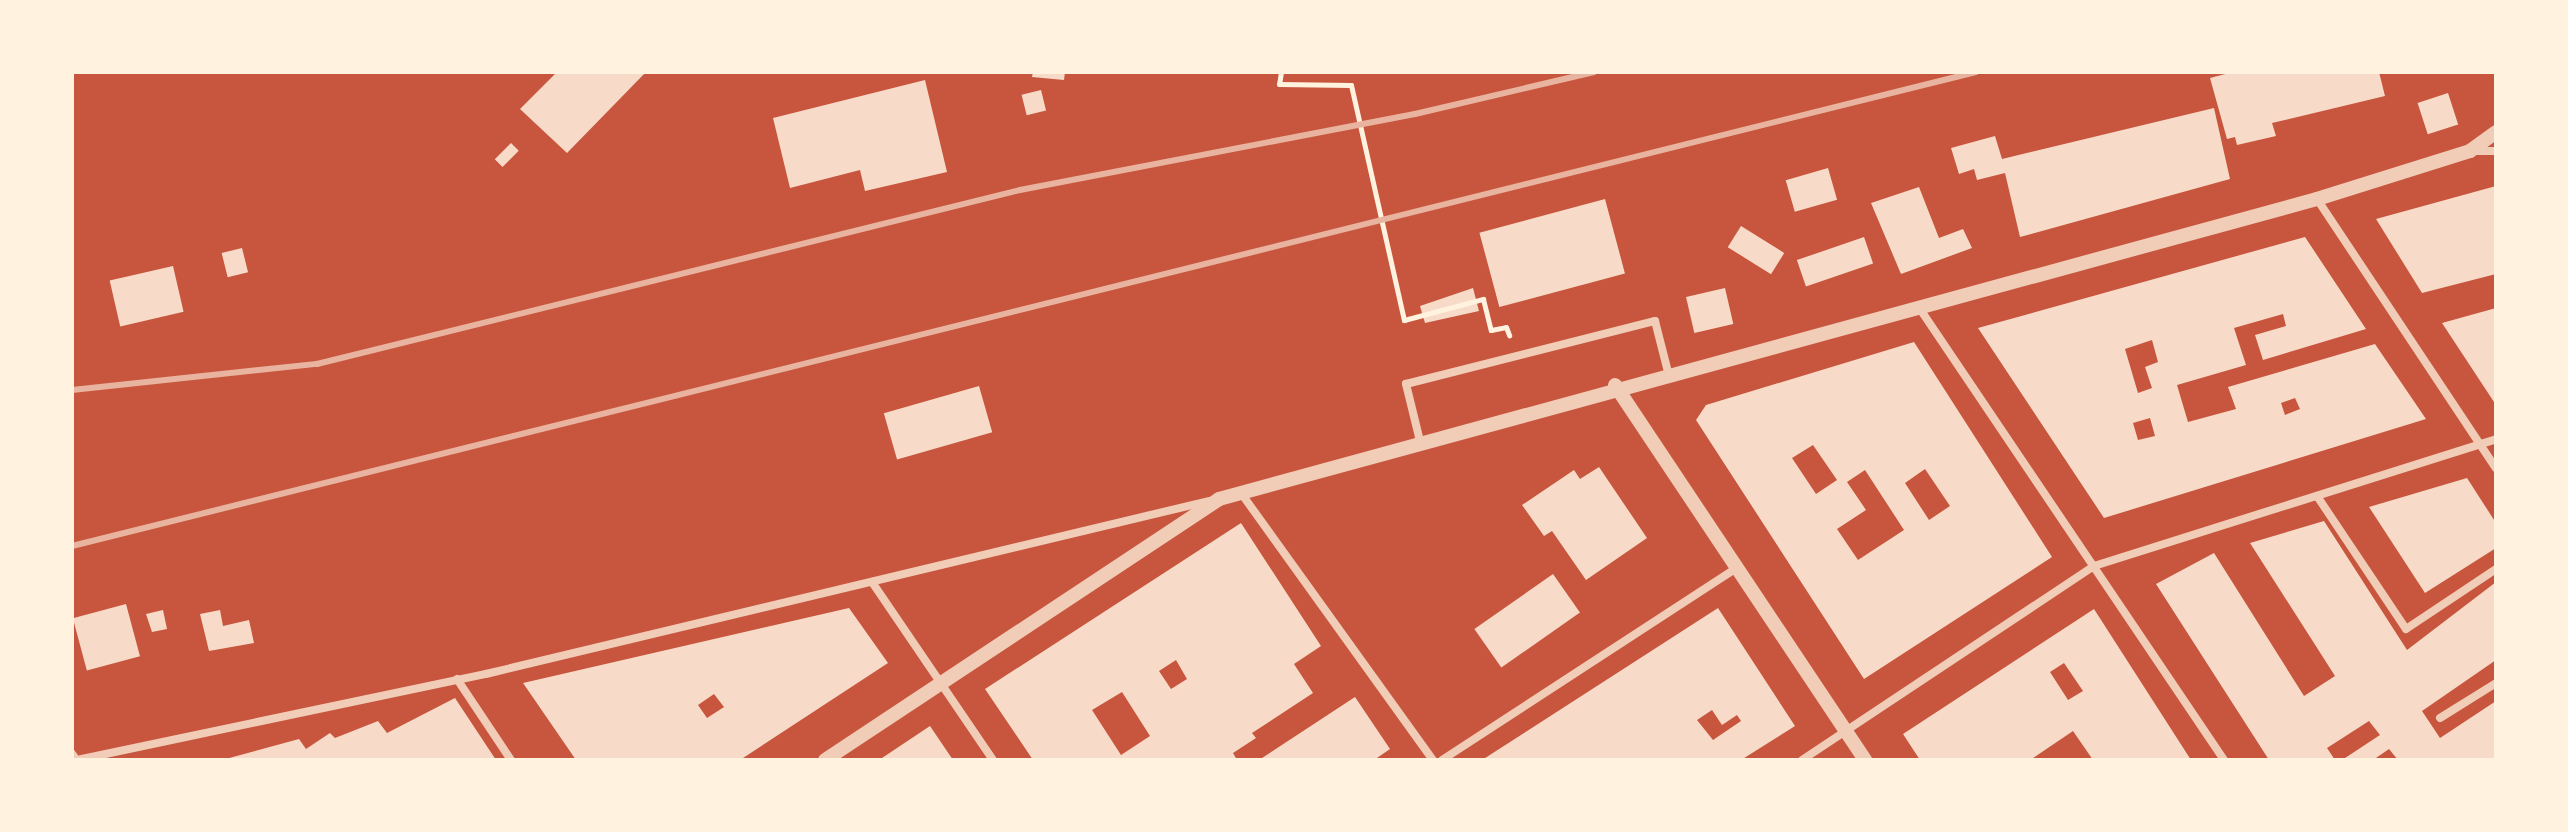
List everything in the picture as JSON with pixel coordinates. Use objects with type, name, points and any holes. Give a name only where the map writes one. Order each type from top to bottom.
[{"type":"street","points":[[2470,151],[2496,132]]},
{"type":"street","points":[[75,756],[457,679],[1219,499],[1615,385],[2317,199],[2470,151],[2496,151]]},
{"type":"street","points":[[2317,199],[2496,468]]},
{"type":"street","points":[[1918,305],[2224,760]]},
{"type":"street","points":[[1420,441],[1406,384],[1655,321],[1668,372]]},
{"type":"street","points":[[1615,385],[1865,760]]},
{"type":"street","points":[[1802,760],[2094,566],[2496,439]]},
{"type":"street","points":[[1241,493],[1433,760]]},
{"type":"street","points":[[2317,496],[2406,629],[2496,569]]},
{"type":"street","points":[[825,760],[1219,499]]},
{"type":"street","points":[[1442,760],[1735,569]]},
{"type":"street","points":[[872,582],[993,760]]},
{"type":"street","points":[[457,679],[511,760]]},
{"type":"street","points":[[2440,718],[2496,683]]},
{"type":"path","points":[[1281,72],[1279,84],[1351,85],[1404,320],[1483,299]]},
{"type":"building","points":[[557,72],[646,72],[567,153],[520,109]]},
{"type":"building","points":[[1033,72],[1065,72],[1064,80],[1032,77]]},
{"type":"building","points":[[2233,72],[2379,72],[2385,96],[2272,123],[2276,136],[2237,145],[2235,137],[2227,139],[2210,78]]},
{"type":"building","points":[[925,80],[947,172],[865,191],[860,170],[790,188],[773,118]]},
{"type":"building","points":[[1041,90],[1046,110],[1027,115],[1022,95]]},
{"type":"building","points":[[2448,93],[2458,124],[2428,134],[2418,103]]},
{"type":"building","points":[[2214,108],[2230,179],[2020,237],[2005,173],[1977,180],[1974,169],[1959,174],[1951,148],[1995,136],[2002,159]]},
{"type":"building","points":[[511,143],[519,151],[503,167],[495,159]]},
{"type":"building","points":[[1828,168],[1837,200],[1795,212],[1786,180]]},
{"type":"building","points":[[2496,186],[2496,274],[2422,293],[2376,219]]},
{"type":"building","points":[[1919,187],[1939,238],[1963,229],[1972,248],[1901,274],[1871,203]]},
{"type":"building","points":[[1605,199],[1625,273],[1499,307],[1479,233]]},
{"type":"building","points":[[1741,226],[1784,253],[1771,274],[1728,247]]},
{"type":"building","points":[[1864,237],[1873,263],[1806,287],[1797,260]]},
{"type":"building","points":[[2305,237],[2366,329],[2263,360],[2255,335],[2286,326],[2283,314],[2234,328],[2246,365],[2177,385],[2188,422],[2236,409],[2228,387],[2375,344],[2426,419],[2104,518],[1978,328]],"holes":[[[2152,340],[2158,362],[2145,367],[2152,388],[2138,393],[2125,349]],[[2295,398],[2300,409],[2285,415],[2281,403]],[[2150,418],[2155,436],[2138,440],[2133,423]]]},
{"type":"building","points":[[242,248],[248,272],[228,277],[222,253]]},
{"type":"building","points":[[173,266],[184,312],[120,326],[110,281]]},
{"type":"building","points":[[1473,288],[1479,311],[1425,323],[1420,306]]},
{"type":"building","points":[[1725,288],[1733,324],[1694,333],[1686,297]]},
{"type":"building","points":[[2496,308],[2496,401],[2494,402],[2442,323]]},
{"type":"building","points":[[1914,342],[2052,557],[1864,679],[1696,420],[1706,405]],"holes":[[[1813,445],[1837,480],[1816,494],[1792,458]],[[1925,469],[1950,506],[1929,520],[1905,483]],[[1865,470],[1904,530],[1858,560],[1837,529],[1866,510],[1847,482]]]},
{"type":"building","points":[[979,386],[992,432],[897,459],[884,413]]},
{"type":"building","points":[[1599,467],[1647,538],[1586,580],[1552,531],[1544,536],[1522,505],[1574,470],[1580,479]]},
{"type":"building","points":[[2467,478],[2496,523],[2496,548],[2425,593],[2369,507]]},
{"type":"building","points":[[2324,521],[2407,650],[2496,582],[2496,660],[2422,711],[2440,738],[2496,701],[2496,760],[2398,760],[2389,749],[2373,760],[2342,760],[2380,735],[2369,721],[2327,748],[2335,760],[2269,760],[2156,584],[2214,553],[2304,696],[2335,676],[2250,543]]},
{"type":"building","points":[[1241,523],[1321,646],[1294,664],[1313,693],[1252,733],[1256,738],[1233,753],[1237,760],[1033,760],[985,689]],"holes":[[[1176,660],[1187,679],[1171,689],[1159,671]],[[1122,692],[1150,736],[1121,755],[1092,710]]]},
{"type":"building","points":[[1553,574],[1580,613],[1501,668],[1474,629]]},
{"type":"building","points":[[126,604],[140,656],[87,670],[73,618]]},
{"type":"building","points":[[849,608],[888,663],[740,760],[576,760],[523,683]],"holes":[[[714,694],[724,707],[707,718],[698,705]]]},
{"type":"building","points":[[1718,608],[1795,726],[1741,760],[1482,760]],"holes":[[[1712,710],[1722,725],[1737,715],[1741,721],[1713,740],[1697,720]]]},
{"type":"building","points":[[2094,609],[2191,760],[2093,760],[2073,731],[2030,760],[1920,760],[1903,734]],"holes":[[[2064,663],[2083,691],[2068,700],[2050,672]]]},
{"type":"building","points":[[163,610],[167,629],[152,632],[146,614]]},
{"type":"building","points":[[220,610],[223,626],[249,620],[254,643],[209,651],[200,614]]},
{"type":"building","points":[[1355,697],[1390,749],[1374,760],[1259,760]]},
{"type":"building","points":[[455,698],[496,760],[222,760],[299,739],[306,749],[330,733],[335,738],[378,721],[387,733]]},
{"type":"building","points":[[930,726],[953,760],[879,760]]},
{"type":"railway","points":[[72,390],[317,364],[1020,190],[1415,114],[1594,72]]},
{"type":"railway","points":[[72,546],[1976,72]]}]
